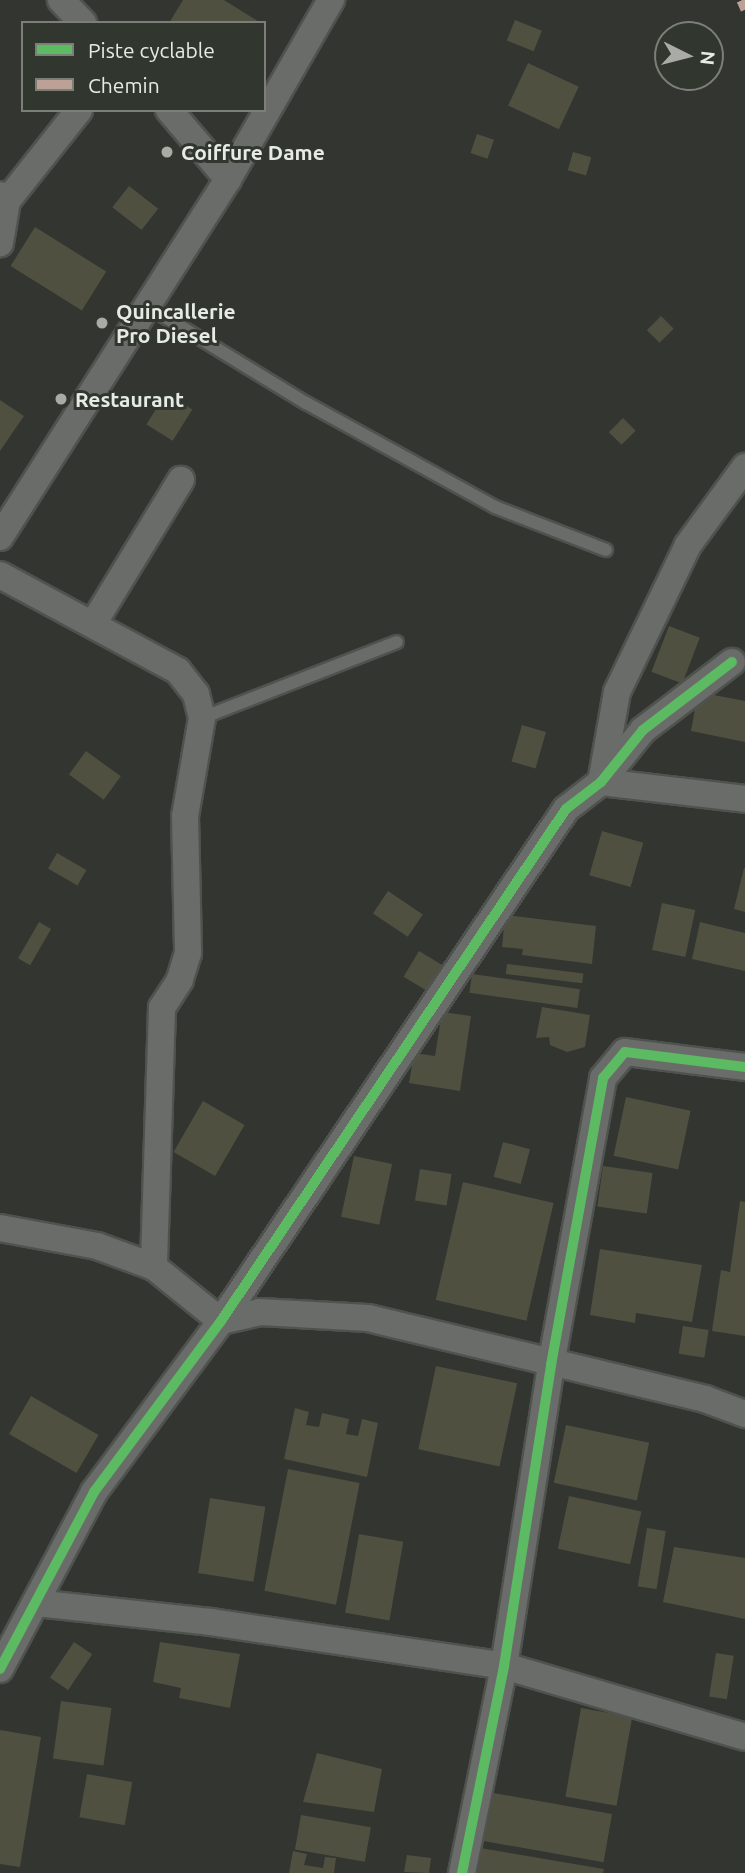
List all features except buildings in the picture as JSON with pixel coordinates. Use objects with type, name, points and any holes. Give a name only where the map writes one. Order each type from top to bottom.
[{"type":"street","points":[[61,0],[81,21]]},
{"type":"street","points":[[0,537],[228,179],[331,0]]},
{"type":"street","points":[[0,243],[4,198],[77,112]]},
{"type":"street","points":[[171,112],[228,179]]},
{"type":"street","points":[[601,782],[617,692],[688,545],[745,467]]},
{"type":"street","points":[[93,624],[181,480]]},
{"type":"street","points":[[0,575],[178,671],[196,694],[201,718],[185,816],[188,953],[180,980],[162,1008],[154,1267]]},
{"type":"street","points":[[0,1670],[94,1492],[221,1321],[566,809],[601,782],[643,730],[732,662]]},
{"type":"street","points":[[601,782],[745,799]]},
{"type":"street","points":[[462,1873],[504,1666],[551,1365],[603,1078],[625,1052],[745,1067]]},
{"type":"street","points":[[0,1228],[97,1246],[154,1267],[221,1321]]},
{"type":"street","points":[[221,1321],[260,1312],[368,1318],[551,1365],[705,1399],[745,1414]]},
{"type":"street","points":[[36,1603],[211,1622],[504,1666],[745,1737]]},
{"type":"lane","points":[[147,306],[306,403],[495,507],[606,550]]},
{"type":"lane","points":[[201,718],[397,642]]},
{"type":"marked path","points":[[741,0],[745,9]]},
{"type":"cycle path","points":[[0,1669],[94,1492],[221,1321],[566,809],[601,782],[643,730],[732,662]]},
{"type":"cycle path","points":[[462,1873],[504,1666],[551,1365],[603,1078],[625,1052],[745,1067]]},
{"type":"place","name":"Coiffure Dame","points":[[167,152]]},
{"type":"place","name":"Quincallerie Pro Diesel","points":[[102,323]]},
{"type":"place","name":"Restaurant","points":[[61,399]]}]
